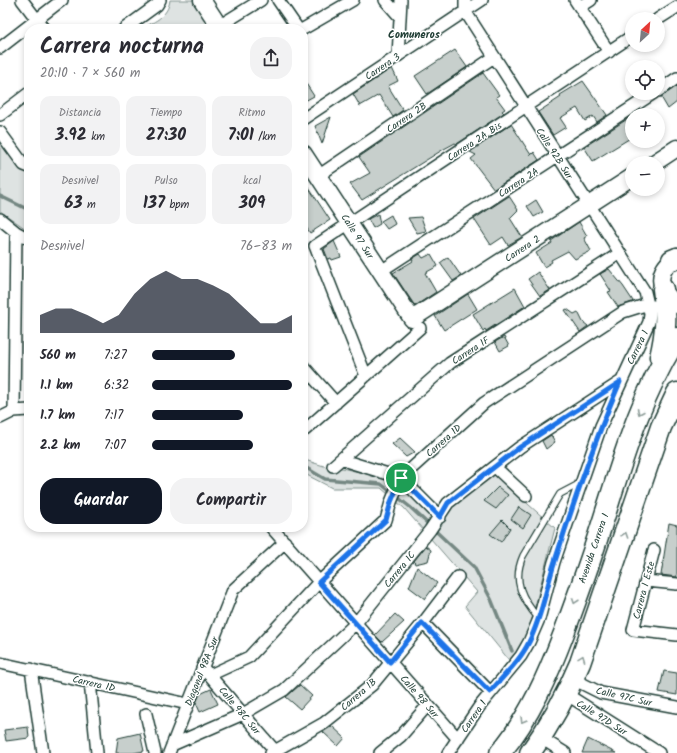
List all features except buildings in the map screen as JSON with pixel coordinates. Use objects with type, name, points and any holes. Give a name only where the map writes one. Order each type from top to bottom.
[{"type":"highway","points":[[655,376],[666,325],[663,288]]},
{"type":"highway","name":"Avenida Carrera 1","points":[[500,753],[520,725],[540,692],[548,675],[569,619],[633,428],[655,376],[677,338]]},
{"type":"highway","points":[[536,745],[570,686],[593,628],[661,428],[677,393]]},
{"type":"street","points":[[22,0],[40,24]]},
{"type":"street","points":[[32,24],[62,0]]},
{"type":"street","points":[[131,24],[157,5],[160,0]]},
{"type":"street","points":[[202,0],[218,24]]},
{"type":"street","points":[[225,24],[261,0]]},
{"type":"street","points":[[278,0],[295,24]]},
{"type":"street","points":[[308,26],[352,0]]},
{"type":"street","points":[[385,0],[400,17]]},
{"type":"street","points":[[398,56],[401,0]]},
{"type":"street","name":"Carrera 3","points":[[308,116],[398,56],[465,6],[482,0]]},
{"type":"street","points":[[591,0],[578,4],[609,52]]},
{"type":"street","name":"Calle 92B Sur","points":[[465,6],[494,57],[645,292],[664,306]]},
{"type":"street","points":[[665,15],[677,7]]},
{"type":"street","points":[[0,48],[24,30]]},
{"type":"street","name":"Carrera 2A Bis","points":[[366,376],[315,246],[625,41]]},
{"type":"street","name":"Carrera 2B","points":[[318,176],[494,57]]},
{"type":"street","points":[[665,86],[677,78]]},
{"type":"street","points":[[0,115],[24,97]]},
{"type":"street","name":"Carrera 2A","points":[[381,271],[643,100]]},
{"type":"street","points":[[0,132],[24,160]]},
{"type":"street","points":[[665,156],[677,148]]},
{"type":"street","name":"Calle 97 Sur","points":[[308,161],[416,324]]},
{"type":"street","name":"Carrera 2","points":[[308,426],[366,376],[416,324],[625,182]]},
{"type":"street","points":[[1,220],[24,236]]},
{"type":"street","points":[[14,411],[16,232]]},
{"type":"street","name":"Carrera 1F","points":[[334,466],[450,363],[620,253]]},
{"type":"street","points":[[663,288],[661,276],[663,270],[675,258]]},
{"type":"street","name":"Carrera 1","points":[[448,753],[490,692],[521,656],[529,642],[539,619],[554,562],[601,426],[620,382],[646,330],[650,313],[664,306]]},
{"type":"street","name":"Carrera 1D","points":[[210,675],[249,657],[319,582],[386,520],[399,482],[484,403],[623,312],[664,306]]},
{"type":"street","points":[[308,372],[336,403]]},
{"type":"street","name":"Carrera 1C","points":[[170,749],[243,714],[284,690],[356,623],[435,524],[448,503],[520,447],[620,382]]},
{"type":"street","points":[[0,418],[14,411],[24,410]]},
{"type":"street","points":[[343,458],[349,462],[399,482],[435,524]]},
{"type":"street","points":[[495,467],[526,496]]},
{"type":"street","name":"Calle 98 Sur","points":[[276,532],[458,739]]},
{"type":"street","name":"Diagonal 98A Sur","points":[[170,749],[233,590],[285,542]]},
{"type":"street","name":"Carrera 1 Este","points":[[654,550],[633,630],[677,635]]},
{"type":"street","name":"Carrera 1B","points":[[274,752],[324,723],[372,685],[458,577]]},
{"type":"street","points":[[646,581],[677,584]]},
{"type":"street","points":[[422,623],[490,692]]},
{"type":"street","name":"Carrera 1D","points":[[0,663],[188,704]]},
{"type":"street","name":"Calle 98C Sur","points":[[202,666],[274,752]]},
{"type":"street","points":[[31,669],[43,753]]},
{"type":"street","points":[[90,682],[97,753]]},
{"type":"street","name":"Calle 97C Sur","points":[[570,686],[677,707]]},
{"type":"street","name":"Calle 97D Sur","points":[[570,686],[659,753]]},
{"type":"street","points":[[380,753],[401,736],[428,705]]},
{"type":"street","points":[[146,714],[155,753]]},
{"type":"street","points":[[536,745],[565,753]]},
{"type":"lane","points":[[539,619],[527,605],[517,578],[519,566],[523,556],[560,494],[582,483]]},
{"type":"shaded area","points":[[170,0],[194,0],[210,24],[150,24],[159,19],[169,6]]},
{"type":"shaded area","points":[[0,138],[24,162],[24,228],[0,211]]},
{"type":"shaded area","points":[[308,461],[327,467],[342,468],[405,483],[437,504],[448,506],[493,473],[555,528],[527,638],[513,665],[465,606],[477,592],[404,508],[381,488],[332,488],[308,476]]},
{"type":"waterway","points":[[0,196],[24,208]]},
{"type":"waterway","points":[[308,469],[325,479],[381,484],[410,507],[474,567],[491,599],[512,651]]},
{"type":"district","name":"Comuneros","points":[[414,34]]},
{"type":"route","points":[[620,382],[601,426],[554,562],[539,619],[521,656],[490,692],[422,623],[390,662],[319,582],[386,520],[391,502],[401,478],[440,517],[448,503],[520,447],[620,382]]}]
